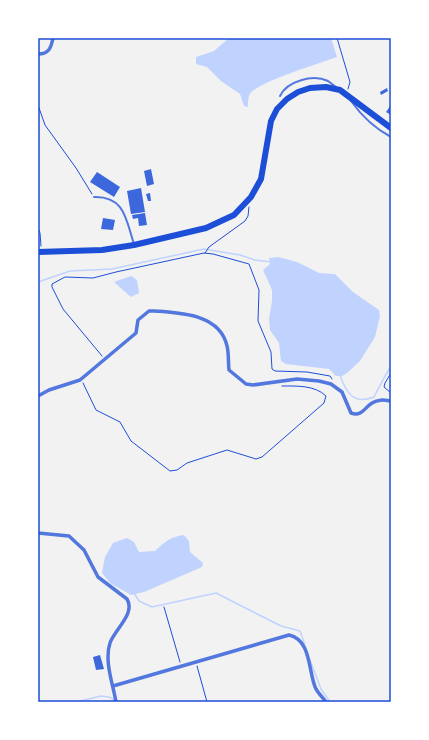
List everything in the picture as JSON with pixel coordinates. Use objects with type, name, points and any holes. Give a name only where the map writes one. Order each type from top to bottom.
[{"type":"highway","points":[[39,252],[83,251],[134,245],[216,224],[234,215],[251,198],[261,179],[272,121],[277,109],[287,99],[298,92],[310,88],[326,87],[340,90],[391,128]]},
{"type":"street","points":[[38,54],[49,52],[52,46],[53,38]]},
{"type":"street","points":[[38,396],[49,390],[80,380],[136,333],[138,320],[149,311],[155,311],[193,315],[218,327],[223,333],[228,346],[229,370],[246,384],[253,385],[297,379],[319,381],[331,384],[342,392],[351,413],[356,415],[362,413],[372,403],[381,400],[391,401]]},
{"type":"street","points":[[38,533],[69,536],[84,550],[98,577],[127,599],[129,603],[130,608],[128,613],[110,642],[108,652],[108,662],[116,702]]},
{"type":"street","points":[[113,686],[289,635],[295,636],[299,639],[308,656],[316,688],[326,702]]},
{"type":"lane","points":[[280,96],[288,86],[305,79],[320,79],[328,81],[340,90]]},
{"type":"lane","points":[[346,94],[358,110],[372,124],[391,138]]},
{"type":"lane","points":[[94,197],[102,197],[117,203],[122,210],[134,245]]},
{"type":"path","points":[[337,38],[350,82],[346,94]]},
{"type":"path","points":[[38,105],[44,125],[76,168],[94,197]]},
{"type":"path","points":[[204,253],[208,247],[245,222],[248,216],[251,198]]},
{"type":"path","points":[[38,228],[42,244],[39,252]]},
{"type":"path","points":[[105,359],[63,309],[52,284],[65,277],[93,278],[131,268],[204,253],[249,264],[258,290],[258,321],[271,352],[272,369],[275,371],[307,372],[330,376],[335,381]]},
{"type":"path","points":[[391,373],[384,387],[391,393]]},
{"type":"path","points":[[80,380],[84,383],[96,410],[120,422],[131,441],[170,471],[177,470],[186,463],[227,450],[256,459],[262,457],[324,403],[326,396],[321,392],[301,386],[278,386]]},
{"type":"path","points":[[164,607],[181,666]]},
{"type":"path","points":[[195,662],[207,702]]},
{"type":"path","points":[[38,696],[39,702]]},
{"type":"water","points":[[229,38],[331,38],[337,57],[290,73],[255,89],[248,98],[248,107],[244,106],[240,94],[221,81],[207,67],[196,64],[196,57],[214,51]]},
{"type":"water","points":[[278,257],[297,262],[319,273],[335,274],[353,292],[379,310],[380,316],[375,337],[360,361],[342,376],[336,376],[329,369],[286,364],[281,361],[279,343],[270,330],[269,319],[272,290],[263,270],[270,264],[269,258]]},
{"type":"water","points":[[131,276],[137,280],[139,293],[131,297],[114,282]]},
{"type":"water","points":[[184,535],[189,541],[190,552],[203,563],[202,567],[144,592],[131,595],[110,583],[102,573],[105,557],[113,543],[127,538],[134,542],[139,552],[155,551],[168,540]]},
{"type":"building","points":[[387,88],[388,91],[381,95],[380,92]]},
{"type":"building","points":[[391,105],[391,115],[386,112]]},
{"type":"building","points":[[151,169],[154,184],[147,186],[144,171]]},
{"type":"building","points":[[97,172],[120,187],[114,197],[90,182]]},
{"type":"building","points":[[141,188],[145,212],[131,214],[127,191]]},
{"type":"building","points":[[150,193],[151,201],[148,201],[146,194]]},
{"type":"building","points":[[145,213],[147,225],[139,226],[138,218],[133,219],[132,215]]},
{"type":"building","points":[[103,218],[115,220],[113,230],[101,229]]},
{"type":"building","points":[[100,655],[104,669],[96,670],[93,657]]},
{"type":"waterway","points":[[38,282],[70,271],[112,269],[204,249],[271,262]]},
{"type":"waterway","points":[[340,375],[345,387],[352,396],[367,399],[374,397],[391,366]]},
{"type":"waterway","points":[[134,593],[139,601],[152,607],[216,593],[281,626],[300,631],[305,645]]},
{"type":"waterway","points":[[310,660],[321,689],[330,702]]},
{"type":"waterway","points":[[76,702],[101,696],[109,697],[119,702]]}]
